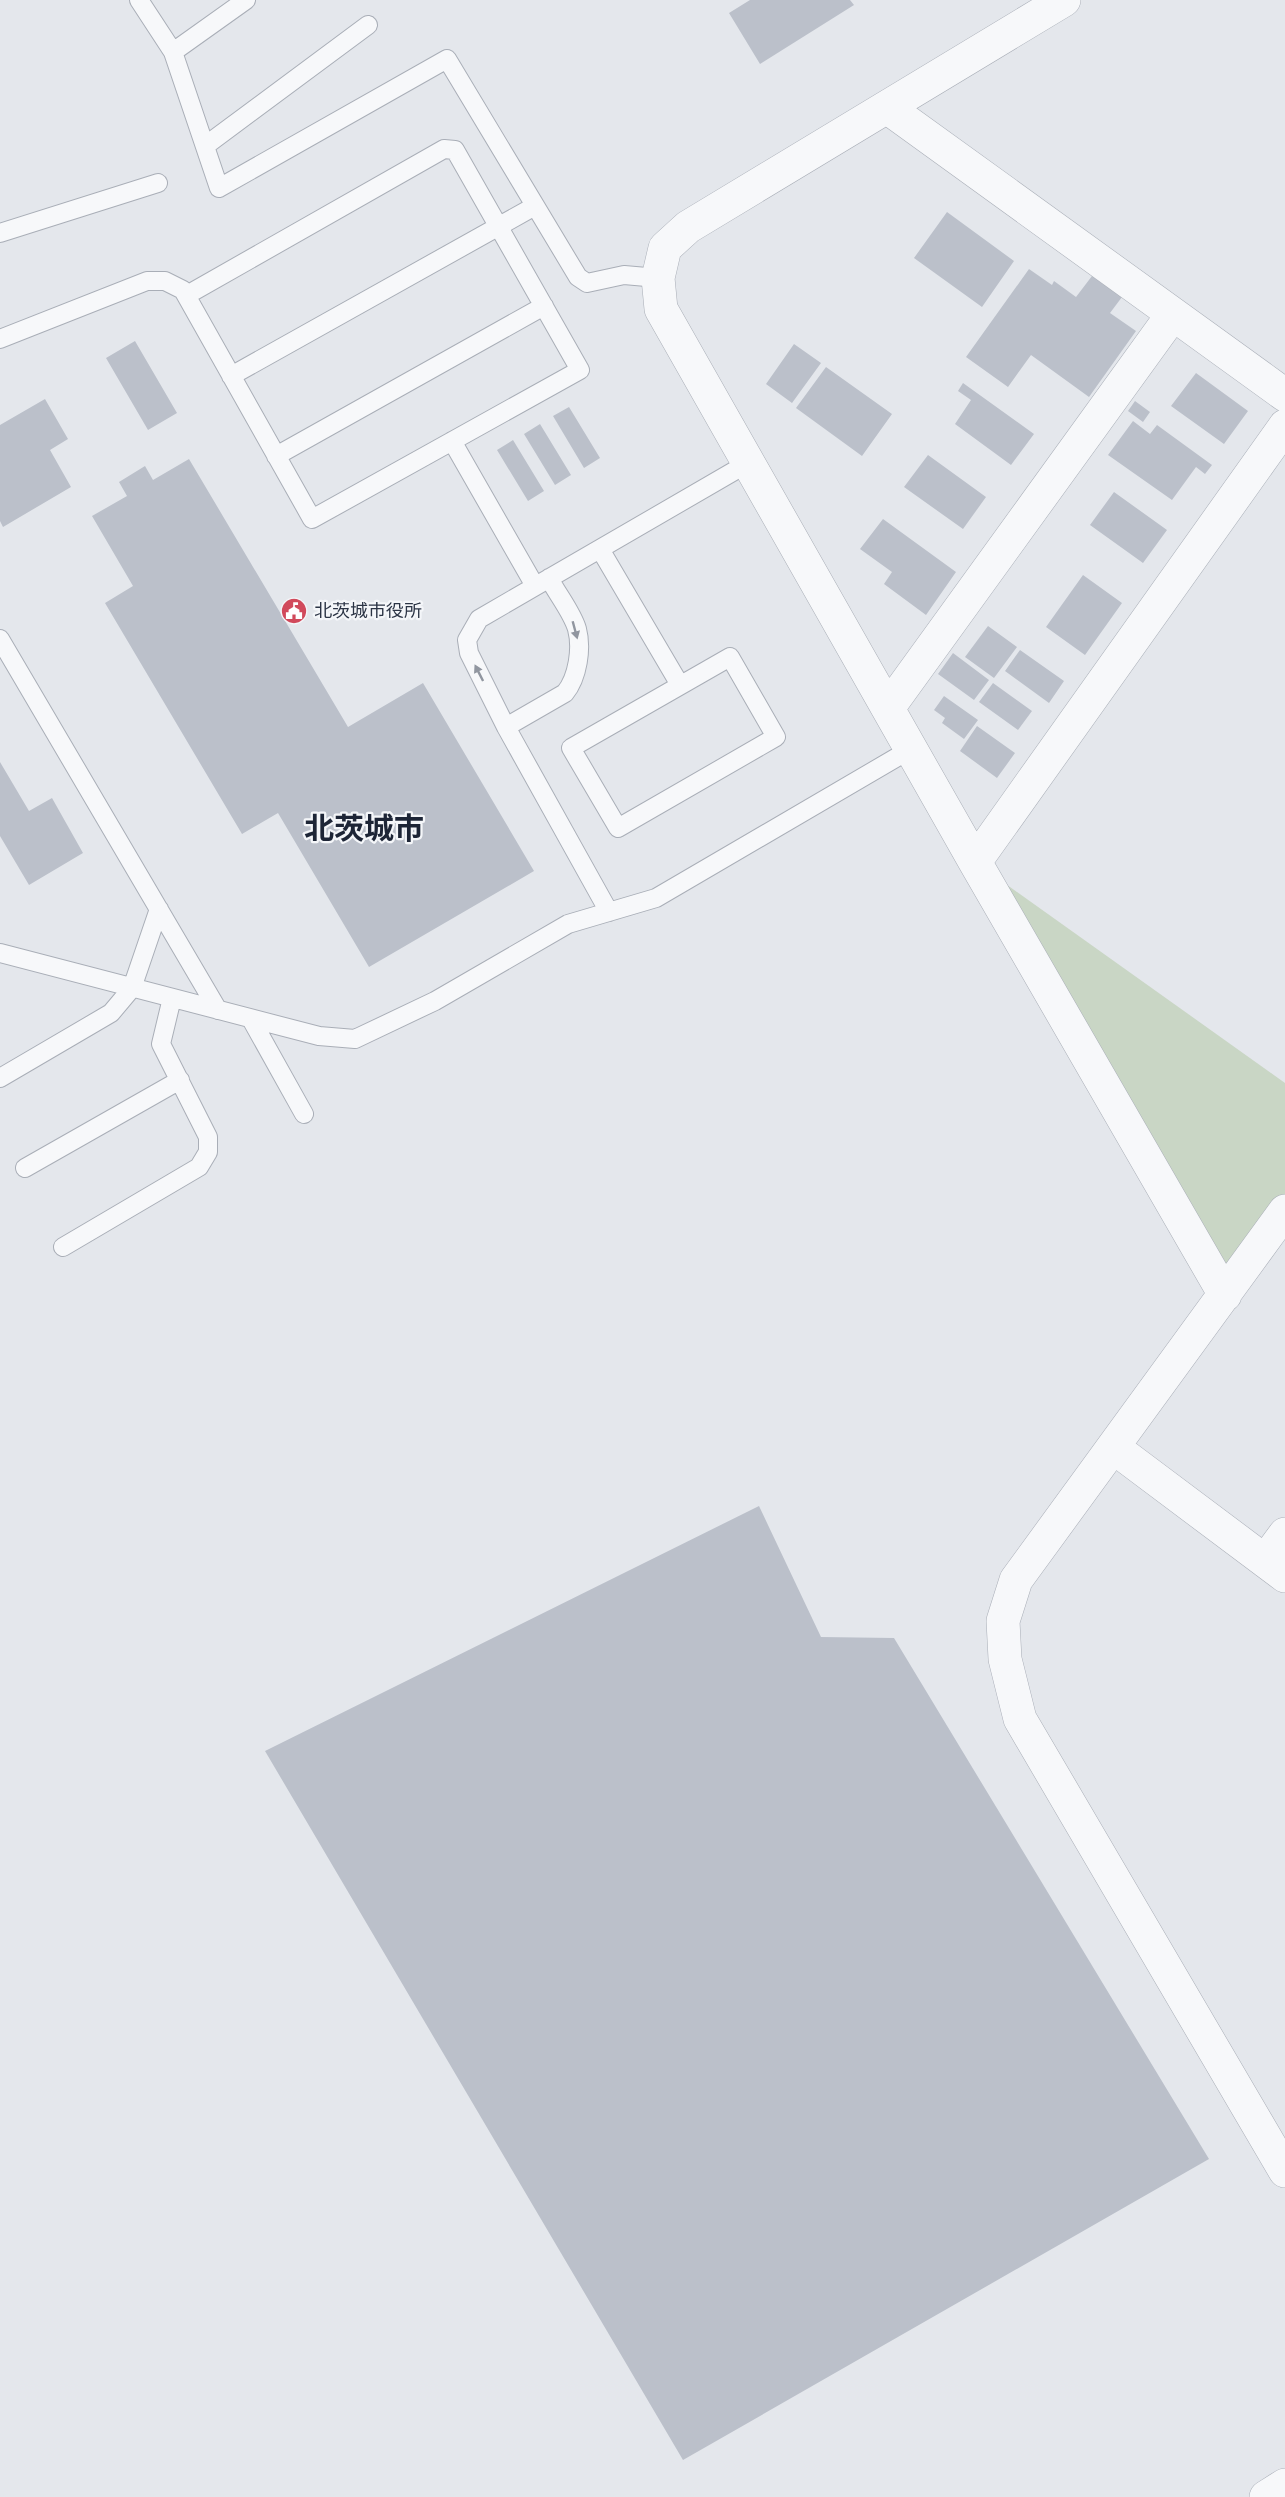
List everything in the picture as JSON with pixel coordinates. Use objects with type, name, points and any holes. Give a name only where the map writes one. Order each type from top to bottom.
[{"type":"street","points":[[1064,0],[688,227],[665,248],[658,278],[661,309],[975,862],[1225,1295]]},
{"type":"street","points":[[888,108],[1285,395]]},
{"type":"street","points":[[888,708],[1173,314]]},
{"type":"street","points":[[975,862],[1285,426]]},
{"type":"street","points":[[1285,1211],[1016,1580],[1003,1621],[1005,1659],[1020,1719],[1285,2170]]},
{"type":"street","points":[[1113,1447],[1275,1568],[1285,1534]]},
{"type":"street","points":[[1266,2497],[1285,2485]]},
{"type":"lane","points":[[139,0],[173,52],[219,188],[447,59],[578,277],[587,283],[624,275],[658,278]]},
{"type":"lane","points":[[173,52],[246,0]]},
{"type":"lane","points":[[205,146],[368,25]]},
{"type":"lane","points":[[0,339],[147,281],[165,281],[183,290],[312,519],[580,370],[455,150],[444,149],[187,295]]},
{"type":"lane","points":[[0,233],[158,183]]},
{"type":"lane","points":[[231,376],[535,206]]},
{"type":"lane","points":[[276,456],[544,306]]},
{"type":"lane","points":[[452,441],[542,582],[577,629],[578,658],[572,685],[565,693],[506,727]]},
{"type":"lane","points":[[609,912],[506,727],[469,652],[467,640],[479,619],[748,463]]},
{"type":"lane","points":[[600,549],[680,686]]},
{"type":"lane","points":[[0,639],[218,1010]]},
{"type":"lane","points":[[730,657],[776,737],[618,828],[571,748],[680,686],[730,657]]},
{"type":"lane","points":[[0,953],[319,1036],[355,1038],[435,1001],[568,924],[656,898],[911,749]]},
{"type":"lane","points":[[0,1078],[111,1013],[132,988],[159,909]]},
{"type":"lane","points":[[63,1247],[200,1167],[208,1152],[208,1137],[161,1044],[172,998]]},
{"type":"lane","points":[[251,1019],[304,1114]]},
{"type":"lane","points":[[25,1168],[180,1080]]},
{"type":"green space","points":[[975,862],[1285,1083],[1285,1211],[1225,1295]]},
{"type":"building","points":[[750,0],[850,0],[854,5],[760,64],[729,13]]},
{"type":"building","points":[[947,212],[1014,261],[982,307],[914,258]]},
{"type":"building","points":[[1029,269],[1052,285],[1054,281],[1076,297],[1092,276],[1122,297],[1110,313],[1136,331],[1089,397],[1031,355],[1008,387],[966,357]]},
{"type":"building","points":[[135,341],[177,413],[148,430],[106,358]]},
{"type":"building","points":[[794,344],[821,363],[792,403],[766,384]]},
{"type":"building","points":[[826,367],[892,414],[862,456],[796,408]]},
{"type":"building","points":[[1196,373],[1248,411],[1224,444],[1171,406]]},
{"type":"building","points":[[963,383],[1034,434],[1011,465],[955,424],[971,400],[958,391]]},
{"type":"building","points":[[45,399],[68,439],[50,450],[71,487],[3,527],[0,521],[0,425]]},
{"type":"building","points":[[1135,401],[1150,412],[1143,422],[1128,411]]},
{"type":"building","points":[[569,407],[600,458],[584,468],[553,416]]},
{"type":"building","points":[[1133,421],[1150,434],[1157,425],[1212,465],[1205,474],[1196,467],[1172,500],[1108,455]]},
{"type":"building","points":[[540,424],[571,475],[555,485],[524,434]]},
{"type":"building","points":[[513,440],[544,491],[528,501],[497,450]]},
{"type":"building","points":[[928,455],[986,497],[963,529],[904,487]]},
{"type":"building","points":[[189,459],[348,727],[423,683],[534,871],[369,967],[278,813],[242,834],[105,603],[133,586],[92,516],[127,496],[119,482],[145,466],[153,480]]},
{"type":"building","points":[[1114,492],[1167,530],[1143,563],[1090,525]]},
{"type":"building","points":[[883,519],[956,572],[926,615],[884,584],[892,572],[860,549]]},
{"type":"building","points":[[1083,575],[1122,603],[1085,655],[1046,627]]},
{"type":"building","points":[[988,626],[1017,647],[994,678],[965,657]]},
{"type":"building","points":[[1020,650],[1064,681],[1049,703],[1005,671]]},
{"type":"building","points":[[953,653],[989,680],[974,700],[938,674]]},
{"type":"building","points":[[993,683],[1032,711],[1018,730],[979,702]]},
{"type":"building","points":[[944,696],[978,720],[964,739],[942,723],[945,718],[934,710]]},
{"type":"building","points":[[977,726],[1015,753],[997,778],[960,751]]},
{"type":"building","points":[[0,762],[29,811],[52,798],[83,853],[29,885],[0,836]]},
{"type":"building","points":[[759,1506],[821,1637],[894,1638],[1209,2159],[683,2460],[265,1751]]},
{"type":"place","name":"北茨城市役所","points":[[294,611]]},
{"type":"district","name":"北茨城市","points":[[364,830]]}]
